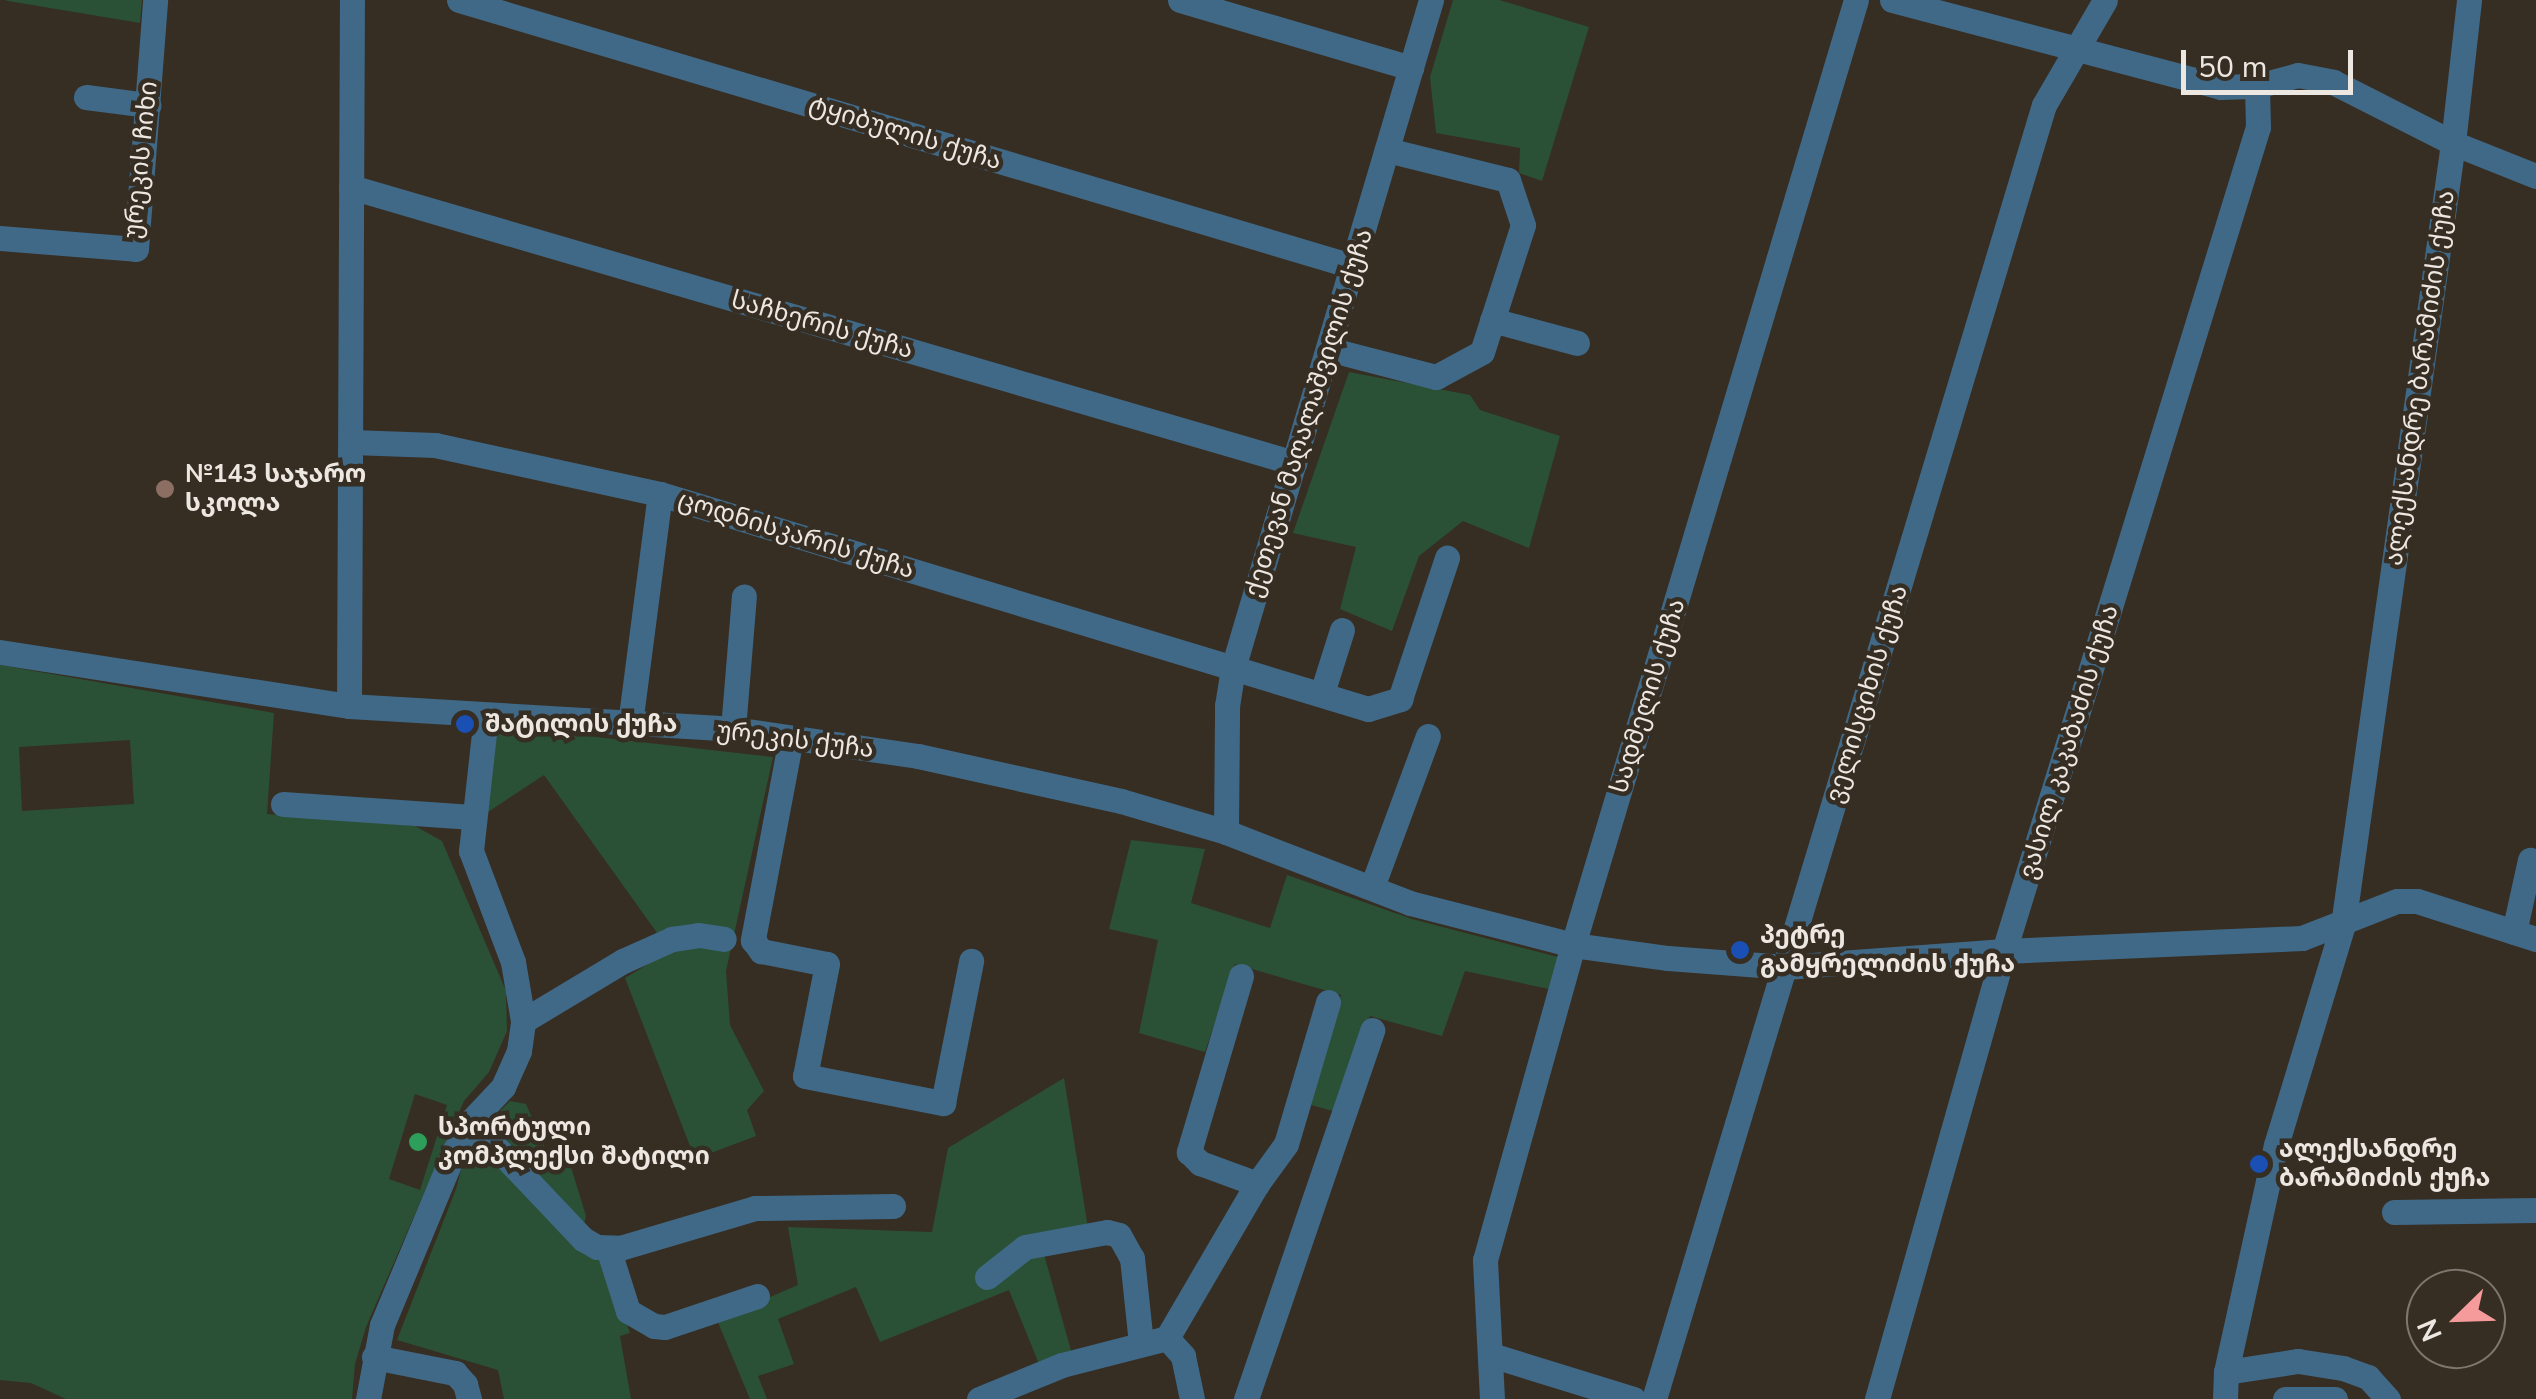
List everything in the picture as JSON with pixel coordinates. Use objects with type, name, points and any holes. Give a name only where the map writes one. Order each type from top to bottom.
[{"type":"street","name":"ურეკის ჩიხი","points":[[0,238],[136,249],[155,0]]},
{"type":"street","points":[[349,706],[352,0]]},
{"type":"street","name":"ტყიბულის ქუჩა","points":[[459,0],[1352,266]]},
{"type":"street","points":[[1180,0],[1411,68]]},
{"type":"street","name":"ქეთევან მაღალაშვილის ქუჩა","points":[[1226,832],[1227,706],[1233,668],[1431,0]]},
{"type":"street","name":"სადმელის ქუჩა","points":[[1492,1399],[1492,1355],[1484,1300],[1486,1260],[1573,945],[1856,0]]},
{"type":"street","points":[[1892,0],[2073,51],[2221,87],[2257,86],[2298,75],[2333,82],[2454,143],[2536,176]]},
{"type":"street","name":"ველისციხის ქუჩა","points":[[1654,1399],[2044,105],[2104,0]]},
{"type":"street","name":"ალექსანდრე ბარამიძის ქუჩა","points":[[2225,1399],[2226,1372],[2276,1145],[2344,925],[2454,143],[2469,0]]},
{"type":"street","name":"ვასილ კაკაბაძის ქუჩა","points":[[1877,1399],[2004,950],[2258,127],[2257,86]]},
{"type":"street","points":[[86,97],[148,105]]},
{"type":"street","points":[[1328,349],[1436,378],[1482,352],[1523,225],[1508,180],[1387,150]]},
{"type":"street","name":"საჩხერის ქუჩა","points":[[351,187],[1294,463]]},
{"type":"street","points":[[1492,320],[1577,343]]},
{"type":"street","name":"ცოდნისკარის ქუჩა","points":[[352,442],[451,448],[660,494],[1368,709],[1400,700],[1447,558]]},
{"type":"street","points":[[630,724],[660,494]]},
{"type":"street","points":[[733,729],[744,596]]},
{"type":"street","points":[[1322,692],[1342,630]]},
{"type":"street","name":"ურეკის ქუჩა","points":[[0,652],[349,706],[733,729],[918,756],[1121,801],[1226,832]]},
{"type":"street","points":[[368,1399],[374,1357],[390,1308],[471,1121],[503,1087],[519,1051],[524,1021],[513,962],[470,851],[486,715]]},
{"type":"street","points":[[1372,886],[1428,736]]},
{"type":"street","points":[[791,738],[754,940],[761,951],[827,964],[806,1076],[943,1103],[971,961]]},
{"type":"street","points":[[283,804],[472,817]]},
{"type":"street","points":[[1226,832],[1410,903],[1573,945],[1784,967],[2004,950],[2302,938],[2344,925],[2397,901],[2417,902],[2525,935],[2530,860]]},
{"type":"street","points":[[524,1021],[623,961],[672,939],[699,935],[724,940]]},
{"type":"street","points":[[1241,976],[1189,1152],[1200,1164],[1257,1184]]},
{"type":"street","points":[[979,1399],[1062,1365],[1167,1338],[1257,1184],[1286,1144],[1328,1002]]},
{"type":"street","points":[[1246,1399],[1372,1030]]},
{"type":"street","points":[[471,1121],[583,1239],[608,1248],[754,1208],[893,1206]]},
{"type":"street","points":[[2394,1212],[2536,1210]]},
{"type":"street","points":[[987,1276],[1025,1247],[1107,1232],[1119,1235],[1132,1258],[1142,1344]]},
{"type":"street","points":[[608,1248],[628,1312],[654,1326],[665,1327],[757,1296]]},
{"type":"street","points":[[1167,1338],[1183,1356],[1192,1399]]},
{"type":"street","points":[[1492,1355],[1632,1399]]},
{"type":"street","points":[[374,1357],[455,1373],[465,1384],[469,1399]]},
{"type":"street","points":[[2226,1372],[2298,1361],[2343,1368],[2368,1377],[2388,1399]]},
{"type":"street","points":[[2285,1399],[2335,1399]]},
{"type":"green space","points":[[5,0],[142,0],[140,23]]},
{"type":"green space","points":[[1453,0],[1499,0],[1589,27],[1542,181],[1519,173],[1520,148],[1436,133],[1430,77]]},
{"type":"green space","points":[[1349,372],[1470,395],[1480,410],[1560,436],[1529,548],[1463,521],[1419,556],[1392,631],[1340,609],[1356,547],[1293,533]]},
{"type":"green space","points":[[0,665],[274,713],[267,814],[415,826],[442,841],[506,991],[507,1031],[489,1072],[464,1101],[366,1327],[355,1364],[352,1399],[66,1399],[31,1383],[0,1380]],"holes":[[[130,740],[134,804],[22,811],[19,747]],[[415,1094],[447,1105],[420,1190],[389,1179]]]},
{"type":"green space","points":[[490,725],[773,757],[726,971],[730,1025],[764,1091],[747,1110],[756,1136],[695,1159],[625,978],[670,951],[544,775],[485,814]]},
{"type":"green space","points":[[1131,840],[1205,849],[1191,903],[1270,928],[1287,875],[1412,919],[1558,957],[1549,989],[1465,971],[1442,1036],[1370,1016],[1336,1112],[1308,1104],[1341,995],[1235,964],[1205,1052],[1139,1033],[1158,940],[1109,929]]},
{"type":"green space","points":[[1064,1078],[1088,1228],[1038,1233],[1072,1354],[1039,1364],[1009,1290],[880,1342],[856,1287],[778,1319],[794,1364],[758,1376],[767,1399],[750,1399],[717,1320],[798,1285],[788,1227],[932,1232],[948,1148]]},
{"type":"green space","points":[[510,1101],[526,1104],[555,1170],[571,1167],[586,1216],[578,1248],[604,1260],[630,1333],[620,1336],[631,1399],[504,1399],[498,1370],[397,1340],[456,1189],[468,1143]]},
{"type":"place","name":"№143 საჯარო სკოლა","points":[[165,489]]},
{"type":"place","name":"შატილის ქუჩა","points":[[465,724]]},
{"type":"place","name":"პეტრე გამყრელიძის ქუჩა","points":[[1740,950]]},
{"type":"place","name":"სპორტული კომპლექსი შატილი","points":[[418,1142]]},
{"type":"place","name":"ალექსანდრე ბარამიძის ქუჩა","points":[[2259,1164]]}]
